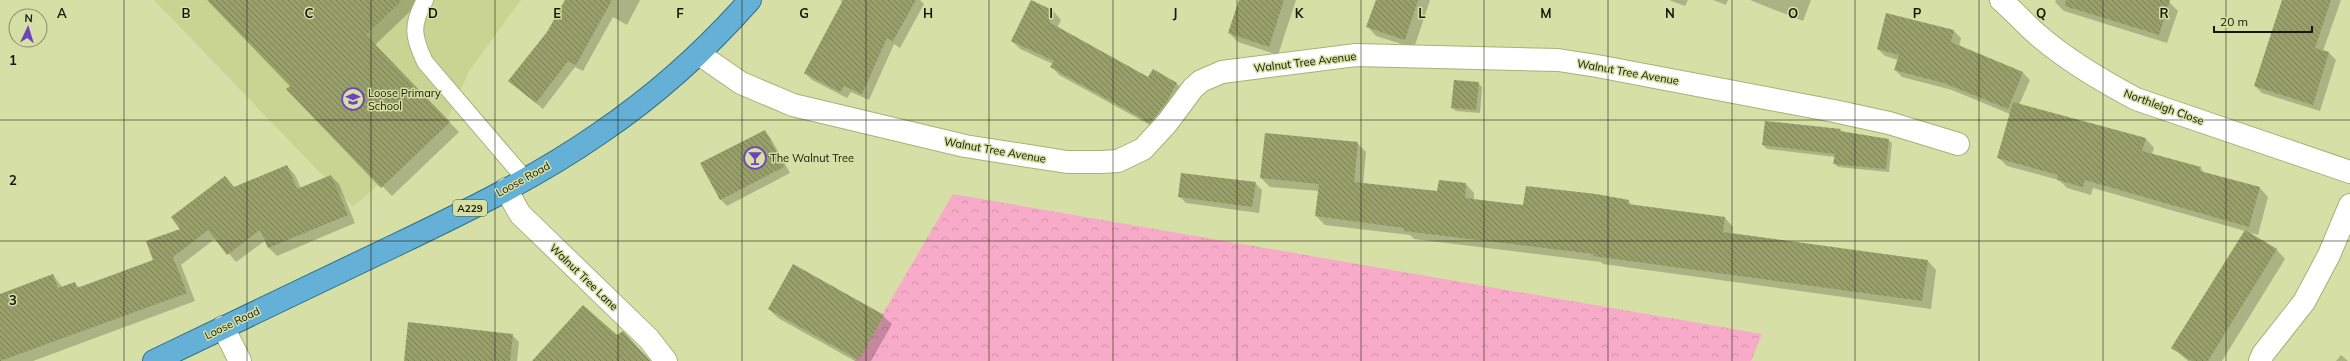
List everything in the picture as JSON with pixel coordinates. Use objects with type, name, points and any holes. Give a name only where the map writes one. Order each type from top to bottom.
[{"type":"highway","name":"Loose Road","points":[[154,361],[428,230],[525,179],[605,130],[658,90],[699,54],[750,0]]},
{"type":"street","name":"Northleigh Close","points":[[2001,0],[2038,36],[2105,83],[2136,99],[2350,172]]},
{"type":"street","name":"Walnut Tree Avenue","points":[[699,54],[741,83],[793,105],[964,146],[1067,162],[1118,161],[1143,149],[1167,123],[1193,88],[1201,81],[1222,72],[1356,55],[1558,60],[1834,111],[1889,123],[1958,144]]},
{"type":"street","name":"Walnut Tree Lane","points":[[506,189],[520,214],[649,339],[666,361]]},
{"type":"street","points":[[2260,361],[2263,354],[2304,302],[2329,255],[2350,205]]},
{"type":"street","points":[[223,327],[240,361]]},
{"type":"lane","points":[[425,0],[417,15],[414,31],[418,46],[425,62],[525,179]]},
{"type":"shaded area","name":"Loose Primary School","points":[[154,0],[521,0],[469,71],[444,127],[353,207]]},
{"type":"green space","points":[[953,194],[1762,334],[1751,361],[855,361]]},
{"type":"building","points":[[207,0],[402,0],[366,35],[450,122],[381,188],[286,89],[290,86]]},
{"type":"building","points":[[565,0],[612,0],[576,65],[568,61],[536,103],[508,81],[547,32]]},
{"type":"building","points":[[843,0],[916,0],[893,41],[887,38],[862,94],[844,86],[840,92],[804,73]]},
{"type":"building","points":[[1031,0],[1054,11],[1049,22],[1148,77],[1153,69],[1177,83],[1166,103],[1150,123],[1050,67],[1054,61],[1011,41]]},
{"type":"building","points":[[1239,0],[1284,0],[1269,47],[1228,33]]},
{"type":"building","points":[[1376,0],[1418,0],[1405,40],[1366,27]]},
{"type":"building","points":[[2066,0],[2170,0],[2159,35],[2065,6]]},
{"type":"building","points":[[2282,0],[2331,0],[2315,48],[2329,52],[2313,105],[2254,86]]},
{"type":"building","points":[[1886,13],[1954,30],[1951,42],[2023,72],[2008,109],[1944,83],[1894,70],[1899,55],[1877,49]]},
{"type":"building","points":[[1454,80],[1479,82],[1476,110],[1451,108]]},
{"type":"building","points":[[2013,102],[2146,138],[2142,151],[2201,167],[2200,171],[2260,187],[2249,227],[2085,180],[2083,187],[2057,180],[2058,175],[1997,158]]},
{"type":"building","points":[[1765,121],[1841,129],[1840,131],[1889,139],[1886,169],[1833,164],[1835,154],[1762,145]]},
{"type":"building","points":[[765,130],[784,167],[720,200],[700,163]]},
{"type":"building","points":[[1265,133],[1358,142],[1354,182],[1437,191],[1439,180],[1466,183],[1465,198],[1523,205],[1526,186],[1596,194],[1629,200],[1628,204],[1725,217],[1723,232],[1928,260],[1922,301],[1593,256],[1594,254],[1404,231],[1404,228],[1315,216],[1319,184],[1260,178]]},
{"type":"building","points":[[287,165],[297,189],[331,175],[348,215],[268,248],[260,230],[227,255],[208,230],[173,257],[187,293],[0,361],[0,294],[53,274],[58,288],[75,282],[77,288],[153,260],[146,241],[180,229],[171,217],[225,176],[234,187]]},
{"type":"building","points":[[1181,173],[1256,182],[1252,207],[1178,197]]},
{"type":"building","points":[[2245,230],[2277,249],[2208,361],[2192,361],[2171,348]]},
{"type":"building","points":[[793,264],[884,315],[859,360],[768,309]]},
{"type":"building","points":[[583,305],[617,335],[623,331],[650,361],[532,361]]},
{"type":"building","points":[[408,322],[513,334],[510,361],[404,361]]},
{"type":"place","name":"Loose Primary School","points":[[353,99]]},
{"type":"place","name":"The Walnut Tree","points":[[755,158]]}]
